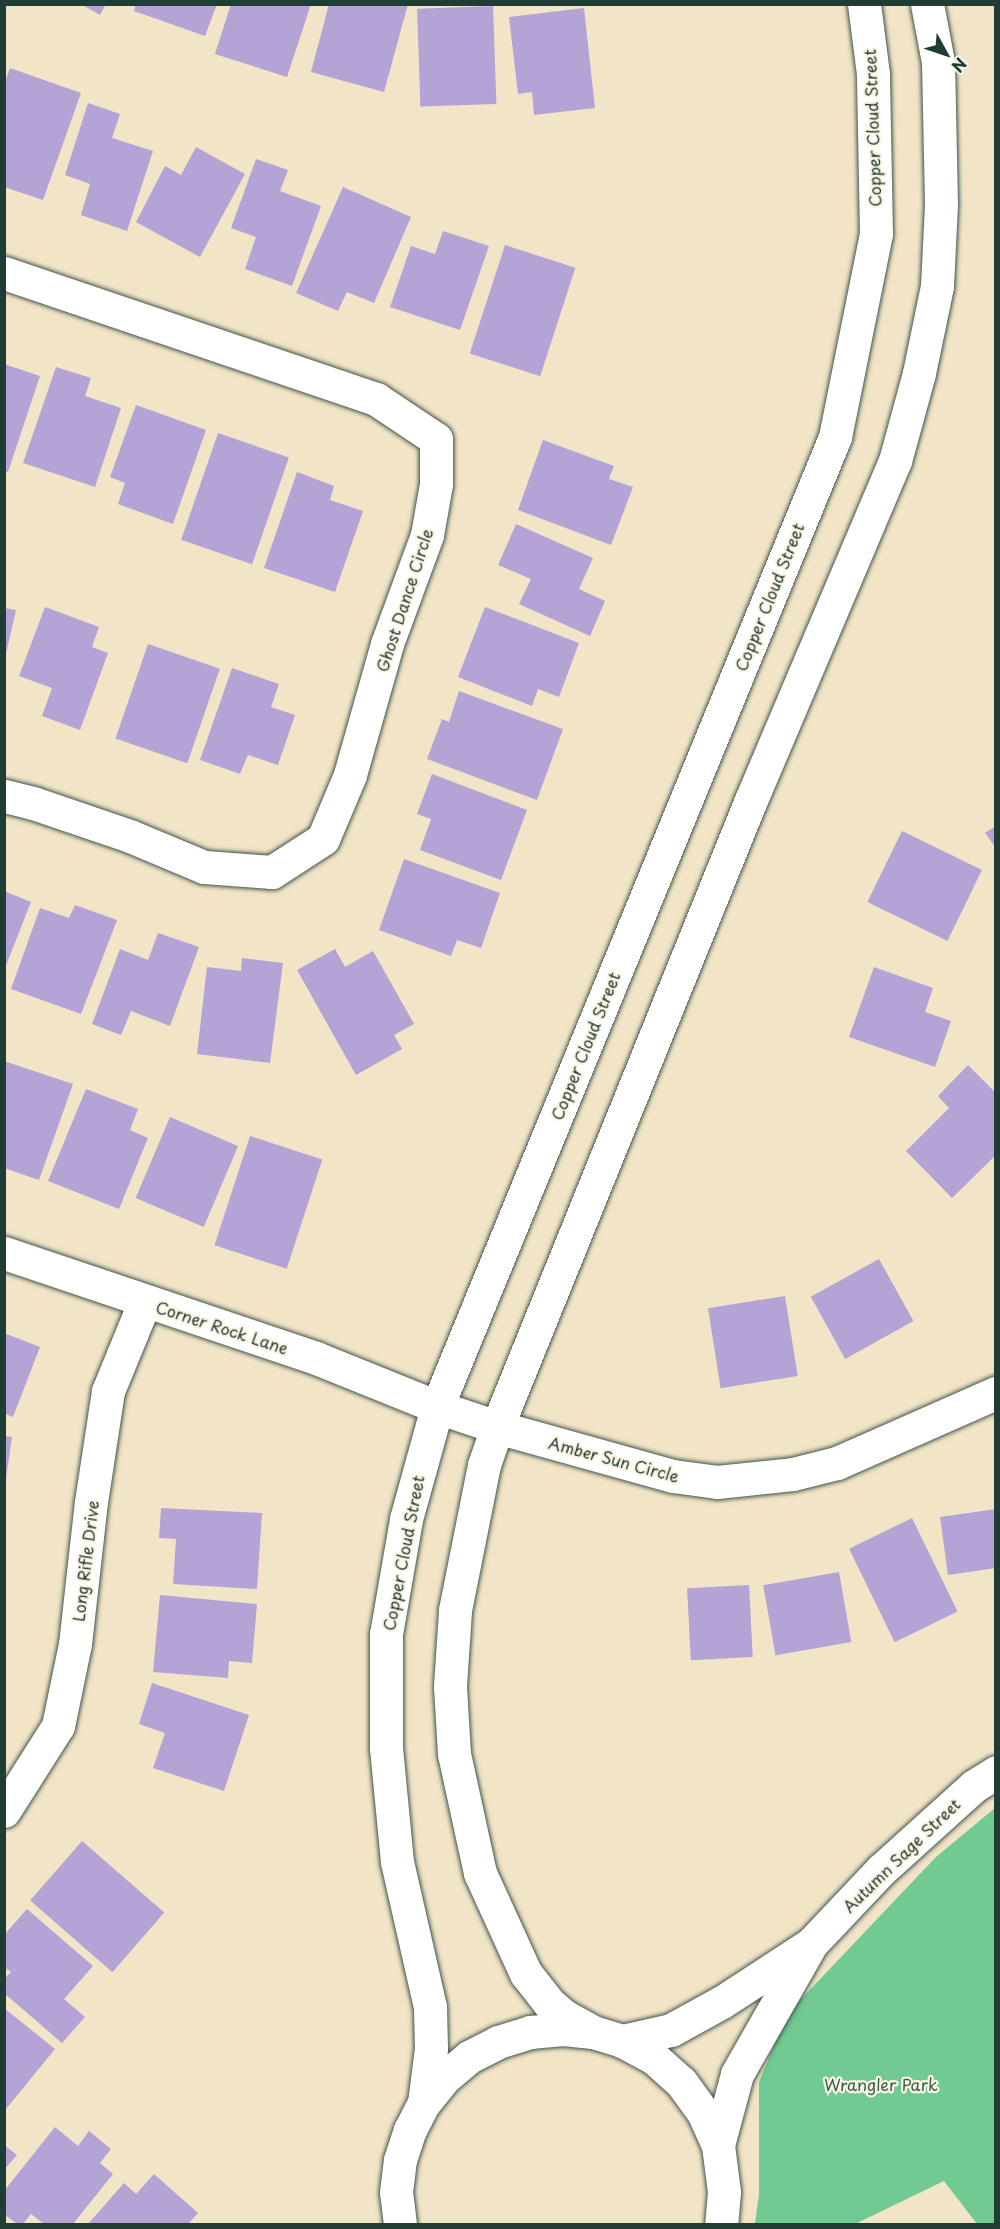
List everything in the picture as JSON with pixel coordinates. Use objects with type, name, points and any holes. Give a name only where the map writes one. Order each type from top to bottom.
[{"type":"street","name":"Copper Cloud Street","points":[[424,2103],[431,2048],[430,2007],[397,1862],[386,1748],[386,1634],[406,1519],[436,1407],[835,437],[876,234],[873,74],[864,4]]},
{"type":"street","points":[[721,2224],[724,2192],[718,2145],[703,2112],[681,2082],[654,2058],[564,2016],[549,2002],[526,1974],[480,1873],[454,1754],[450,1686],[455,1610],[484,1465],[497,1427],[751,800],[895,461],[919,373],[937,286],[941,204],[938,62],[927,4]]},
{"type":"street","name":"Ghost Dance Circle","points":[[4,273],[376,399],[436,439],[436,484],[427,535],[387,644],[350,775],[323,839],[272,872],[204,867],[130,836],[33,803],[4,796]]},
{"type":"street","name":"Corner Rock Lane","points":[[4,1253],[316,1358],[436,1407]]},
{"type":"street","name":"Long Rifle Drive","points":[[4,1811],[58,1726],[75,1644],[91,1502],[108,1391],[145,1301]]},
{"type":"street","name":"Amber Sun Circle","points":[[436,1407],[497,1427],[673,1476],[717,1482],[793,1474],[837,1463],[996,1393]]},
{"type":"street","name":"Autumn Sage Street","points":[[718,2145],[737,2074],[811,1944],[881,1870],[974,1786],[996,1772]]},
{"type":"street","name":"Autumn Sage Street","points":[[607,2036],[671,2030],[811,1944]]},
{"type":"street","points":[[400,2224],[396,2192],[400,2160],[410,2130],[424,2103],[444,2078],[469,2057],[498,2042],[530,2032],[562,2029],[607,2036]]},
{"type":"green space","name":"Wrangler Park","points":[[995,1808],[995,2224],[977,2224],[944,2181],[855,2224],[755,2224],[759,2194],[759,2082],[787,2014],[936,1857]]},
{"type":"building","points":[[81,4],[106,4],[100,15]]},
{"type":"building","points":[[136,4],[217,4],[205,36],[134,11]]},
{"type":"building","points":[[231,4],[311,4],[287,77],[215,54]]},
{"type":"building","points":[[329,4],[408,4],[384,92],[311,72]]},
{"type":"building","points":[[493,6],[496,104],[420,107],[417,9]]},
{"type":"building","points":[[584,8],[595,108],[534,115],[532,92],[518,94],[509,17]]},
{"type":"building","points":[[10,68],[81,93],[43,200],[4,187],[4,84]]},
{"type":"building","points":[[88,103],[120,114],[112,138],[153,151],[127,231],[81,215],[90,184],[65,175]]},
{"type":"building","points":[[196,147],[245,174],[200,257],[136,222],[165,166],[181,175]]},
{"type":"building","points":[[256,159],[288,170],[280,191],[321,206],[292,286],[245,269],[256,237],[231,228]]},
{"type":"building","points":[[343,187],[411,217],[374,303],[347,292],[338,311],[296,293]]},
{"type":"building","points":[[443,231],[489,246],[460,330],[390,307],[411,246],[435,254]]},
{"type":"building","points":[[505,245],[575,268],[540,376],[470,353]]},
{"type":"building","points":[[4,364],[40,376],[8,472],[4,471]]},
{"type":"building","points":[[56,367],[91,378],[85,396],[121,408],[95,487],[23,463]]},
{"type":"building","points":[[136,405],[206,430],[173,524],[118,504],[125,483],[110,477]]},
{"type":"building","points":[[218,433],[289,457],[252,564],[181,540]]},
{"type":"building","points":[[543,440],[614,466],[609,479],[633,487],[611,545],[518,510]]},
{"type":"building","points":[[297,472],[334,486],[330,500],[363,511],[335,592],[264,568]]},
{"type":"building","points":[[516,524],[593,558],[579,589],[605,601],[590,636],[519,604],[531,579],[498,565]]},
{"type":"building","points":[[45,607],[99,627],[92,647],[108,653],[80,730],[42,716],[52,688],[19,676]]},
{"type":"building","points":[[485,607],[579,643],[559,697],[538,689],[532,706],[458,677]]},
{"type":"building","points":[[4,608],[16,610],[5,658],[4,657]]},
{"type":"building","points":[[148,644],[220,669],[187,763],[115,739]]},
{"type":"building","points":[[232,668],[279,684],[271,707],[295,715],[278,765],[248,755],[240,774],[200,760]]},
{"type":"building","points":[[459,691],[563,729],[537,800],[427,759],[442,719],[449,722]]},
{"type":"building","points":[[432,774],[527,810],[501,880],[420,850],[431,819],[417,814]]},
{"type":"building","points":[[996,826],[996,848],[985,833]]},
{"type":"building","points":[[902,831],[982,870],[947,941],[867,902]]},
{"type":"building","points":[[404,859],[500,893],[481,948],[457,940],[451,956],[379,930]]},
{"type":"building","points":[[4,891],[31,902],[5,968],[4,968]]},
{"type":"building","points":[[75,905],[117,920],[81,1014],[11,989],[40,908],[69,918]]},
{"type":"building","points":[[158,933],[199,947],[170,1026],[131,1011],[121,1035],[92,1024],[120,949],[148,960]]},
{"type":"building","points":[[335,949],[345,967],[373,951],[414,1024],[394,1035],[402,1049],[356,1075],[297,970]]},
{"type":"building","points":[[242,958],[283,963],[270,1063],[197,1054],[207,967],[241,971]]},
{"type":"building","points":[[874,967],[933,988],[925,1012],[951,1021],[935,1067],[849,1037]]},
{"type":"building","points":[[4,1061],[73,1084],[39,1180],[4,1168]]},
{"type":"building","points":[[968,1065],[996,1093],[996,1155],[952,1198],[906,1151],[949,1108],[938,1096]]},
{"type":"building","points":[[86,1089],[138,1109],[130,1130],[148,1138],[119,1209],[48,1181]]},
{"type":"building","points":[[170,1117],[238,1146],[204,1227],[136,1198]]},
{"type":"building","points":[[250,1136],[322,1159],[287,1269],[214,1245]]},
{"type":"building","points":[[879,1259],[913,1321],[845,1359],[811,1297]]},
{"type":"building","points":[[785,1296],[798,1376],[721,1388],[708,1308]]},
{"type":"building","points":[[4,1333],[40,1347],[13,1417],[4,1413]]},
{"type":"building","points":[[4,1436],[12,1437],[6,1479],[4,1479]]},
{"type":"building","points":[[161,1508],[262,1513],[257,1589],[173,1584],[176,1539],[159,1538]]},
{"type":"building","points":[[996,1509],[996,1568],[948,1575],[940,1517]]},
{"type":"building","points":[[912,1518],[958,1611],[895,1642],[849,1549]]},
{"type":"building","points":[[839,1572],[851,1642],[775,1655],[763,1585]]},
{"type":"building","points":[[749,1585],[753,1657],[691,1660],[687,1588]]},
{"type":"building","points":[[160,1595],[257,1604],[252,1663],[229,1661],[228,1678],[153,1672]]},
{"type":"building","points":[[152,1683],[249,1715],[224,1791],[153,1768],[165,1733],[139,1724]]},
{"type":"building","points":[[82,1841],[164,1913],[112,1972],[30,1901]]},
{"type":"building","points":[[27,1909],[93,1966],[64,1999],[85,2017],[62,2043],[4,1993],[4,1979],[11,1972],[4,1967],[4,1935]]},
{"type":"building","points":[[4,2008],[55,2049],[6,2109],[4,2108]]},
{"type":"building","points":[[55,2127],[78,2146],[89,2131],[111,2149],[100,2163],[113,2174],[73,2224],[44,2224],[31,2214],[23,2224],[17,2224],[4,2214],[4,2191]]},
{"type":"building","points":[[4,2145],[17,2155],[4,2170]]},
{"type":"building","points":[[154,2174],[198,2213],[188,2224],[88,2224],[124,2183],[136,2194]]}]
